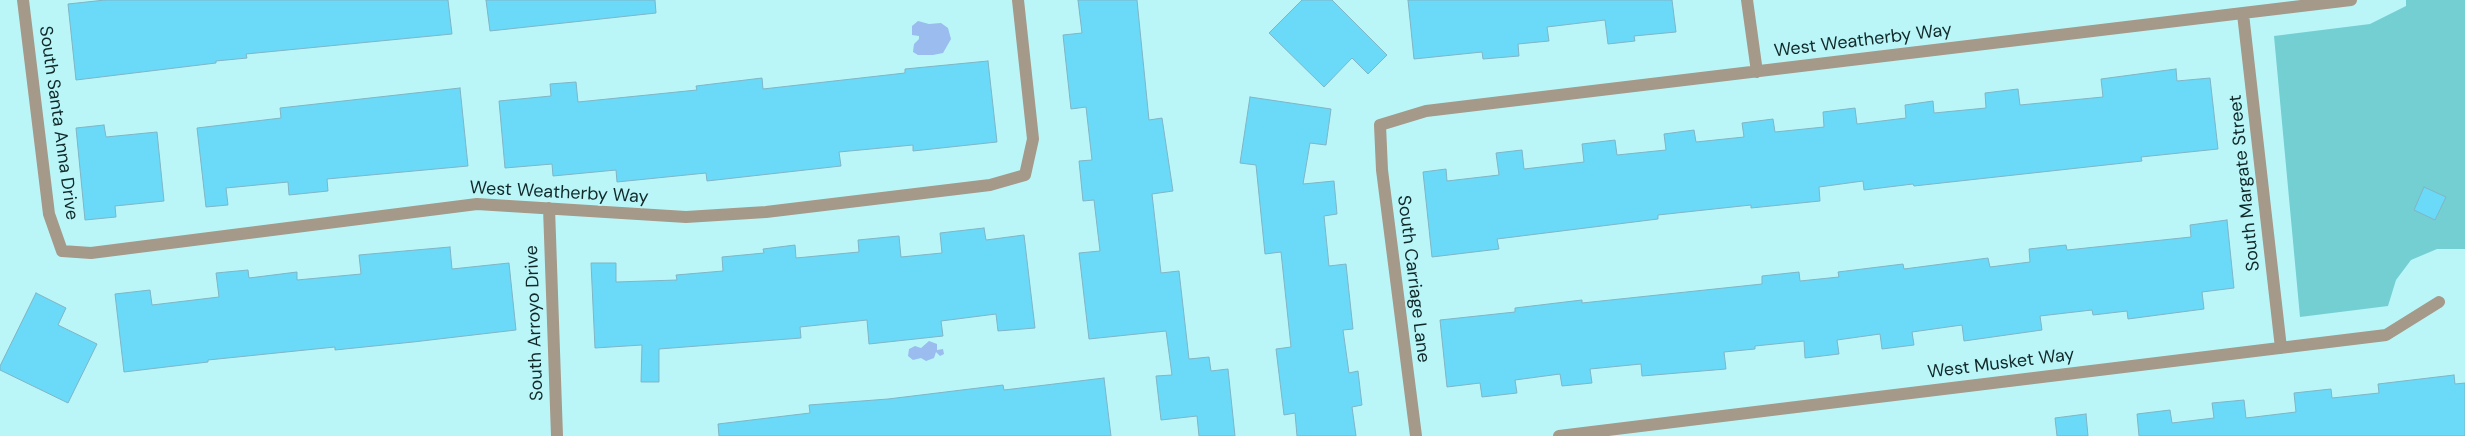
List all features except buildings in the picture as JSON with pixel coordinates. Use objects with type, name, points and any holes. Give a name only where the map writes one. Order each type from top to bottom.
[{"type":"street","name":"South Santa Anna Drive","points":[[23,0],[49,214],[62,251]]},
{"type":"street","name":"West Weatherby Way","points":[[62,251],[91,254],[477,204],[686,217],[758,212],[990,185],[1025,175],[1033,139],[1018,0]]},
{"type":"street","points":[[1747,0],[1757,72]]},
{"type":"street","name":"West Weatherby Way","points":[[1380,125],[1426,111],[2351,0]]},
{"type":"street","name":"South Margate Street","points":[[2243,14],[2281,348]]},
{"type":"street","name":"South Carriage Lane","points":[[1380,125],[1382,170],[1416,436]]},
{"type":"street","name":"South Arroyo Drive","points":[[550,208],[557,436]]},
{"type":"street","name":"West Musket Way","points":[[1559,436],[2386,334],[2439,302]]},
{"type":"shaded area","points":[[2406,0],[2465,0],[2465,249],[2437,249],[2411,260],[2396,280],[2388,306],[2300,317],[2274,36],[2370,24],[2406,6]]},
{"type":"shaded area","points":[[918,21],[929,24],[941,23],[948,28],[951,39],[943,53],[918,55],[913,52],[914,44],[919,39],[919,36],[912,35],[912,26]]},
{"type":"shaded area","points":[[929,341],[937,344],[937,350],[943,349],[944,354],[940,356],[936,352],[934,358],[926,361],[921,358],[913,360],[908,356],[909,349],[915,346],[921,348]]}]
